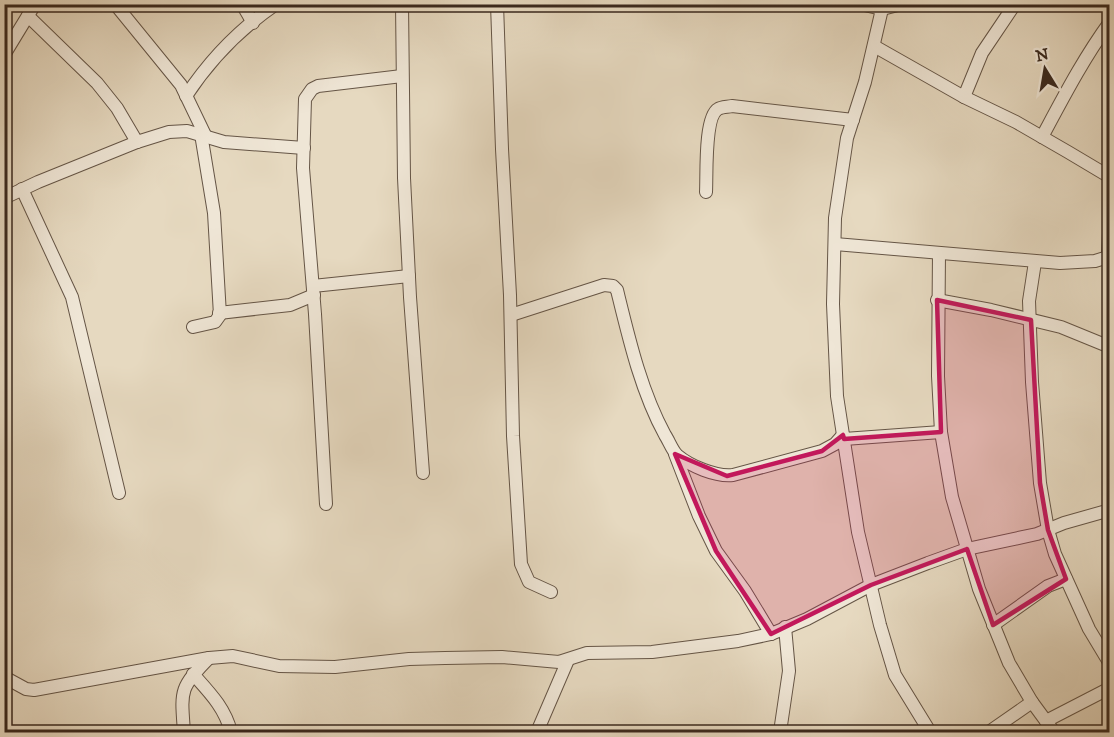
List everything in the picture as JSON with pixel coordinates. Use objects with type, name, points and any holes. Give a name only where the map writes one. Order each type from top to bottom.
[{"type":"street","points":[[4,55],[35,4]]},
{"type":"street","points":[[115,4],[181,85],[203,136],[214,213],[219,318],[215,322],[193,327]]},
{"type":"street","points":[[242,4],[253,23]]},
{"type":"street","points":[[186,96],[202,72],[276,4]]},
{"type":"street","points":[[402,4],[402,76],[409,276],[423,473]]},
{"type":"street","points":[[497,4],[511,315],[513,436],[521,564],[529,582],[551,592]]},
{"type":"street","points":[[860,4],[882,9],[902,4]]},
{"type":"street","points":[[964,97],[982,53],[1015,4]]},
{"type":"street","points":[[882,9],[874,46],[847,138],[835,218],[833,304],[837,396],[850,488],[871,585],[895,675],[930,732]]},
{"type":"street","points":[[28,16],[97,83],[117,108],[137,142]]},
{"type":"street","points":[[1042,137],[1079,69],[1110,22]]},
{"type":"street","points":[[874,46],[964,97],[1042,137],[1110,177]]},
{"type":"street","points":[[326,504],[303,168],[305,99],[312,88],[318,86],[402,76]]},
{"type":"street","points":[[706,192],[708,134],[713,114],[718,108],[732,106],[853,120]]},
{"type":"street","points":[[4,198],[137,142],[169,132],[187,131],[224,142],[304,148]]},
{"type":"street","points":[[22,189],[72,297],[119,494]]},
{"type":"street","points":[[835,244],[1035,262],[1108,261],[1110,210]]},
{"type":"street","points":[[939,253],[941,432],[951,496],[979,589],[1009,663],[1032,702],[1054,732]]},
{"type":"street","points":[[1035,262],[1029,301],[1032,382],[1040,483],[1048,530],[1055,554],[1089,629],[1110,664]]},
{"type":"street","points":[[219,313],[290,305],[313,291],[409,276]]},
{"type":"street","points":[[511,315],[604,285],[613,286],[617,290],[652,408],[675,454],[699,516],[716,551],[745,591],[771,634]]},
{"type":"street","points":[[938,300],[1061,327],[1110,347]]},
{"type":"street","points":[[675,454],[691,464],[727,476],[822,451],[843,437],[941,432]]},
{"type":"street","points":[[4,677],[26,689],[34,690],[209,658],[232,656],[279,666],[324,667],[436,658],[502,657],[559,662],[587,653],[652,652],[738,641],[771,634],[807,619],[871,585],[967,549],[1023,538],[1110,510]]},
{"type":"street","points":[[993,624],[1048,586],[1066,579]]},
{"type":"street","points":[[780,732],[789,671],[785,627]]},
{"type":"street","points":[[184,732],[182,693],[193,674],[209,658]]},
{"type":"street","points":[[537,732],[568,660]]},
{"type":"street","points":[[193,674],[222,708],[231,732]]},
{"type":"street","points":[[1046,722],[1110,688]]},
{"type":"street","points":[[988,732],[1032,702]]},
{"type":"highlighted area","points":[[937,300],[1031,320],[1040,483],[1048,530],[1066,579],[993,625],[967,549],[871,585],[771,634],[716,551],[675,454],[727,476],[822,451],[843,435],[844,439],[941,432]]}]
